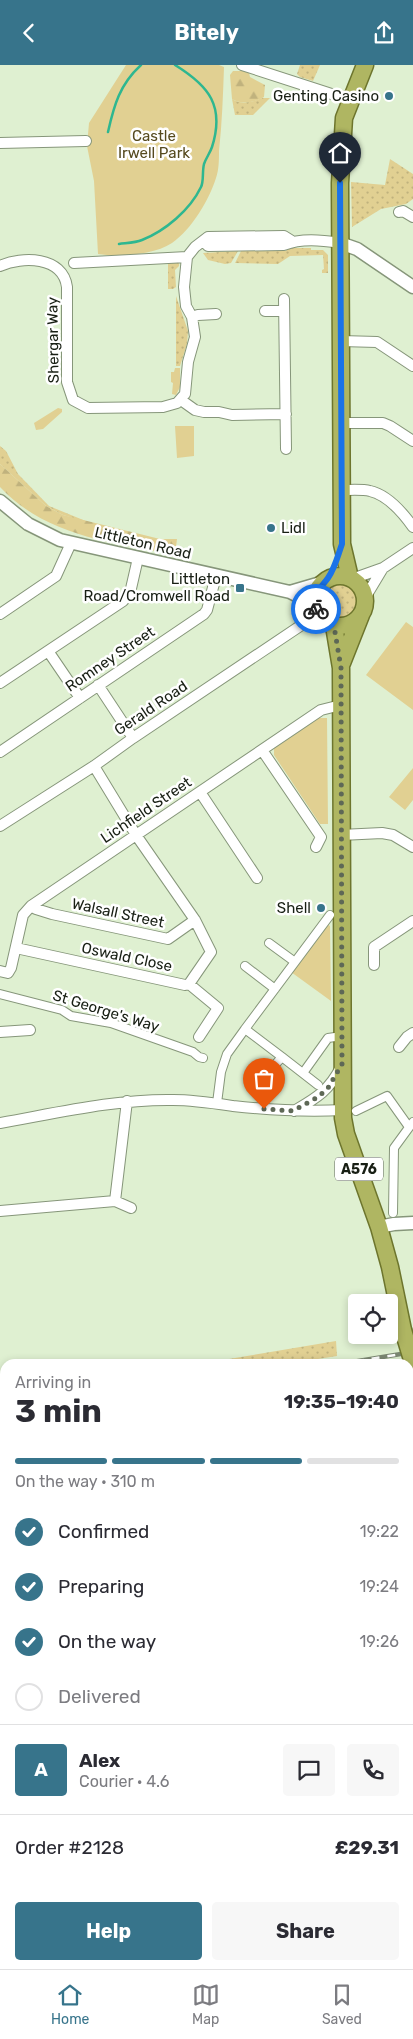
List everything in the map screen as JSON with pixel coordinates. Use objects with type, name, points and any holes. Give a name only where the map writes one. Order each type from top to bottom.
[{"type":"highway","points":[[351,579],[342,544],[340,183],[344,118],[365,65]]},
{"type":"highway","points":[[342,544],[326,580],[318,589],[315,597],[317,611],[324,620],[334,626],[343,626],[355,621],[361,615]]},
{"type":"highway","points":[[326,580],[343,576],[351,579],[358,585],[365,598]]},
{"type":"highway","name":"A576","points":[[341,668],[364,607],[365,598]]},
{"type":"highway","name":"A576","points":[[334,626],[341,668],[342,1064],[350,1111],[346,1134],[379,1227],[390,1267],[403,1330],[412,1359]]},
{"type":"street","points":[[242,65],[350,100]]},
{"type":"street","points":[[0,143],[86,141]]},
{"type":"street","points":[[398,212],[403,211],[413,217]]},
{"type":"street","points":[[286,414],[232,415],[219,412],[204,412],[195,410],[181,400],[185,393],[188,362],[195,337],[192,317],[186,306],[184,287],[187,257],[195,247],[204,242],[208,237],[284,236],[292,241],[340,243],[358,249],[413,287]]},
{"type":"street","points":[[74,263],[187,257]]},
{"type":"street","name":"Shergar Way","points":[[0,267],[11,261],[47,261],[61,273],[67,287],[67,382],[70,397],[73,400],[88,408],[163,407],[181,400]]},
{"type":"street","points":[[284,299],[286,449]]},
{"type":"street","points":[[265,311],[284,311]]},
{"type":"street","points":[[192,317],[216,315]]},
{"type":"street","points":[[341,341],[377,343],[413,366]]},
{"type":"street","points":[[342,423],[383,423],[413,441]]},
{"type":"street","points":[[342,490],[376,493],[400,509],[413,527]]},
{"type":"street","name":"Littleton Road","points":[[2,506],[40,531],[71,543],[290,592],[306,600],[317,611]]},
{"type":"street","points":[[0,614],[56,575],[71,543]]},
{"type":"street","points":[[351,579],[383,568],[413,548]]},
{"type":"street","points":[[0,683],[127,597],[138,559]]},
{"type":"street","points":[[365,598],[383,568]]},
{"type":"street","name":"Romney Street","points":[[0,751],[204,614],[207,610],[216,576]]},
{"type":"street","name":"Littleton Road","points":[[290,592],[326,580]]},
{"type":"street","name":"Gerald Road","points":[[0,826],[94,766],[133,737],[317,611]]},
{"type":"street","points":[[48,651],[80,698]]},
{"type":"street","points":[[98,685],[133,737]]},
{"type":"street","name":"Lichfield Street","points":[[4,972],[11,968],[23,915],[31,906],[321,710],[341,705]]},
{"type":"street","points":[[262,750],[321,837],[316,847]]},
{"type":"street","points":[[94,766],[136,835],[195,921]]},
{"type":"street","points":[[200,792],[257,878]]},
{"type":"street","points":[[341,835],[382,833],[393,835],[413,847]]},
{"type":"street","name":"Walsall Street","points":[[31,906],[52,914],[168,939],[195,921]]},
{"type":"street","points":[[217,1103],[221,1072],[227,1054],[330,915]]},
{"type":"street","name":"Oswald Close","points":[[16,948],[185,985],[189,984],[211,952],[195,921]]},
{"type":"street","points":[[374,965],[374,947],[413,921]]},
{"type":"street","points":[[269,943],[295,961]]},
{"type":"street","points":[[245,967],[275,989]]},
{"type":"street","points":[[189,984],[218,1008],[199,1037]]},
{"type":"street","name":"St George's Way","points":[[0,993],[62,1010],[71,1015],[111,1023],[193,1052],[203,1058]]},
{"type":"street","points":[[245,1029],[318,1085]]},
{"type":"street","points":[[0,1032],[30,1030]]},
{"type":"street","points":[[399,1047],[413,1033]]},
{"type":"street","points":[[303,1073],[328,1038],[342,1036]]},
{"type":"street","points":[[274,1067],[282,1057]]},
{"type":"street","points":[[293,1111],[318,1097],[328,1088],[342,1064]]},
{"type":"street","points":[[0,1123],[127,1101],[180,1100],[293,1111],[350,1111],[387,1097],[411,1125],[394,1148],[393,1213]]},
{"type":"street","points":[[115,1201],[127,1101]]},
{"type":"street","points":[[0,1211],[115,1201],[131,1208]]},
{"type":"street","points":[[379,1227],[413,1223]]},
{"type":"green space","name":"Castle Irwell Park","points":[[126,65],[219,65],[224,67],[217,175],[213,187],[199,213],[186,230],[172,243],[146,253],[98,254],[94,181],[87,146],[89,123]]},
{"type":"green space","points":[[300,65],[320,65],[313,81],[300,77],[297,74]]},
{"type":"green space","points":[[233,71],[249,73],[250,77],[265,85],[264,97],[248,102],[239,102],[232,99],[230,75]]},
{"type":"green space","points":[[270,98],[253,115],[235,115],[232,99],[239,102],[247,102]]},
{"type":"green space","points":[[390,159],[413,174],[413,199],[406,204],[381,209],[352,227],[351,182],[385,185]]},
{"type":"green space","points":[[291,248],[323,250],[328,255],[328,273],[322,273],[324,269],[323,255],[290,256],[278,264],[235,263],[241,251],[285,251]]},
{"type":"green space","points":[[238,251],[231,263],[225,264],[208,260],[203,253]]},
{"type":"green space","points":[[168,261],[179,261],[179,266],[175,270],[176,287],[173,289],[168,289]]},
{"type":"green space","points":[[176,296],[188,331],[187,344],[180,366],[176,366]]},
{"type":"green space","points":[[175,368],[180,368],[180,387],[176,395],[172,394],[173,383],[171,382],[171,372],[174,372]]},
{"type":"green space","points":[[58,408],[62,409],[62,412],[43,429],[36,430],[34,423]]},
{"type":"green space","points":[[175,426],[194,426],[194,456],[177,458]]},
{"type":"green space","points":[[0,446],[6,451],[18,474],[49,506],[93,524],[63,515],[46,506],[0,464]]},
{"type":"green space","points":[[0,464],[46,506],[63,515],[160,539],[177,539],[175,555],[81,535],[38,517],[18,504],[0,487]]},
{"type":"green space","points":[[340,583],[353,589],[359,602],[353,615],[340,621],[327,615],[321,602],[327,589]]},
{"type":"green space","points":[[406,622],[413,627],[413,710],[366,675]]},
{"type":"green space","points":[[317,718],[327,718],[328,824],[320,824],[274,755],[274,747]]},
{"type":"green space","points":[[413,768],[413,800],[405,810],[389,797]]},
{"type":"green space","points":[[327,924],[330,926],[331,1001],[291,972]]},
{"type":"green space","points":[[336,1341],[337,1356],[318,1359],[229,1359]]},
{"type":"waterway","points":[[108,132],[119,95],[128,80],[141,65]]},
{"type":"waterway","points":[[119,244],[142,240],[168,225],[184,212],[202,185],[204,164],[216,133],[215,109],[205,89],[175,65]]},
{"type":"railway","points":[[370,1359],[413,1352]]},
{"type":"way so far","points":[[264,1109],[293,1111],[318,1097],[334,1080],[342,1064],[341,668],[334,626],[324,620],[316,609]]},
{"type":"place","name":"Genting Casino","points":[[389,96]]},
{"type":"place","name":"Lidl","points":[[271,528]]},
{"type":"place","name":"Littleton Road/Cromwell Road","points":[[240,588]]},
{"type":"place","name":"Shell","points":[[321,908]]},
{"type":"route","points":[[316,609],[315,597],[318,589],[328,579],[342,544],[340,183]]}]
